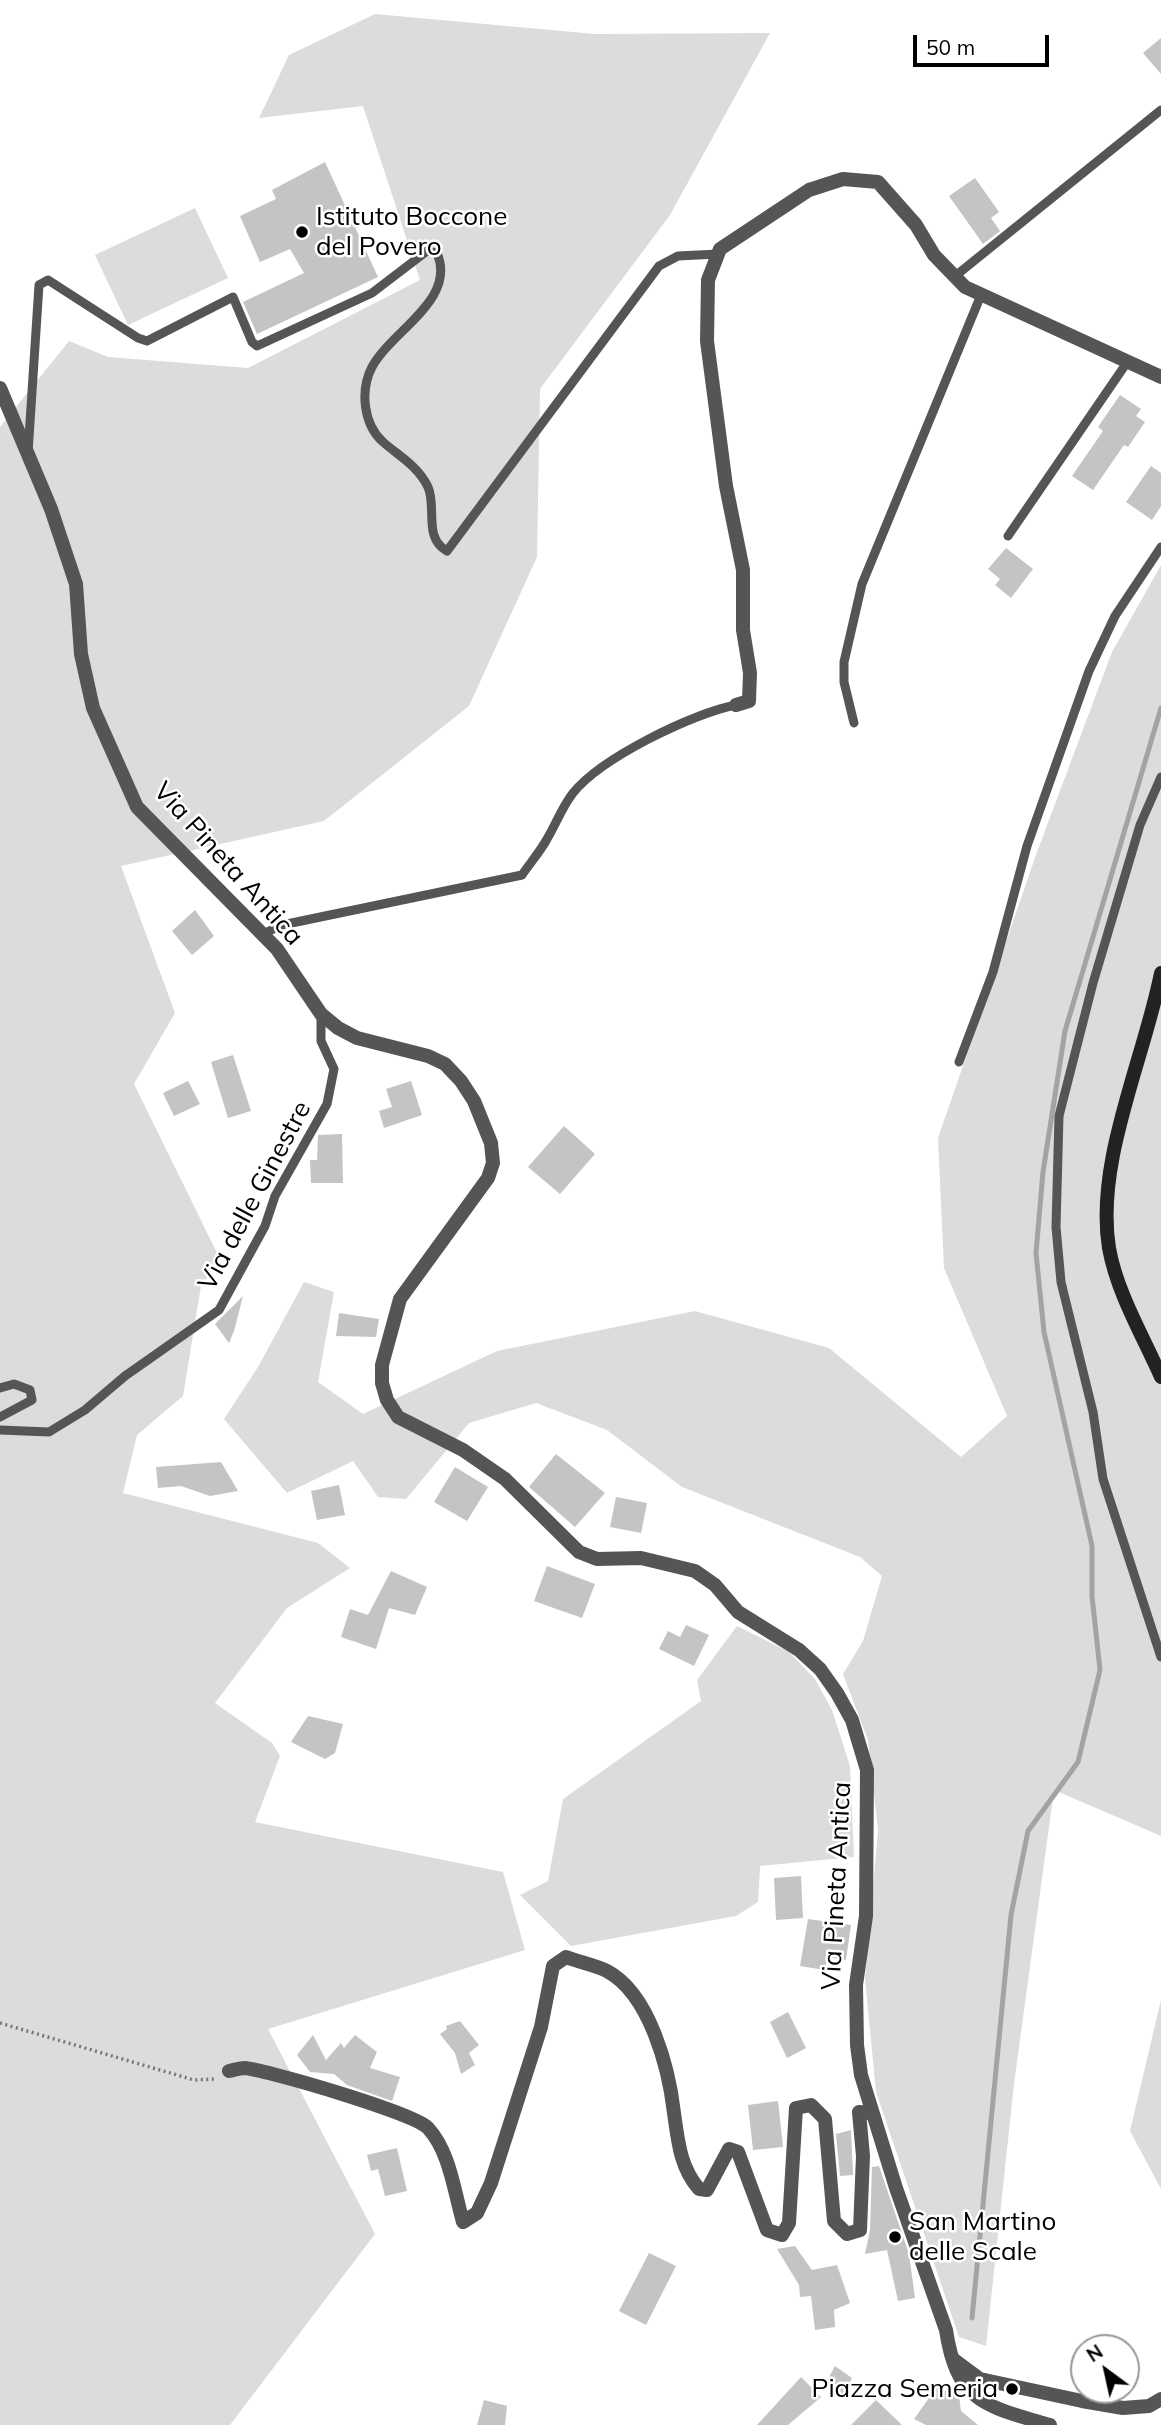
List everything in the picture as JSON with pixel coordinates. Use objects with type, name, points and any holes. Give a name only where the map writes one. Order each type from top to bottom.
[{"type":"street","points":[[736,705],[749,701],[750,673],[743,630],[743,570],[726,486],[707,341],[708,280],[720,249],[809,190],[843,179],[878,182],[916,225],[934,255],[965,287],[1161,377]]},
{"type":"street","name":"Via Pineta Antica","points":[[0,388],[51,509],[76,584],[81,654],[93,708],[138,807],[263,934],[321,1014],[338,1028],[357,1038],[428,1056],[445,1064],[474,1101],[491,1143],[494,1163],[488,1178],[413,1278],[395,1313],[382,1365],[382,1383],[387,1400],[398,1417],[463,1450],[505,1479],[579,1552],[597,1559],[641,1558],[695,1571],[715,1585],[738,1612],[799,1650],[820,1669],[852,1720],[867,1770],[868,1863],[856,2019],[861,2075],[946,2330],[950,2357],[966,2386],[979,2402],[1040,2424]]},
{"type":"street","points":[[1161,973],[1108,1175],[1106,1217],[1110,1250],[1121,1288],[1161,1377]]},
{"type":"street","points":[[229,2071],[242,2068],[289,2078],[405,2115],[425,2125],[442,2145],[463,2222],[477,2213],[491,2183],[541,2027],[553,1966],[566,1957],[608,1971],[636,1996],[653,2027],[674,2109],[678,2149],[689,2178],[699,2189],[707,2190],[729,2149],[738,2152],[766,2230],[782,2235],[789,2223],[796,2108],[811,2105],[825,2119],[834,2221],[846,2234],[860,2230],[863,2156],[859,2112],[872,2113]]},
{"type":"street","points":[[950,2357],[980,2379],[1082,2401],[1123,2408],[1149,2406],[1161,2399]]},
{"type":"lane","points":[[954,277],[1161,110]]},
{"type":"lane","points":[[28,456],[31,443],[39,285],[48,279],[138,338],[147,341],[233,297],[252,342],[257,346],[372,293],[427,251],[437,253],[443,267],[440,288],[372,366],[364,398],[373,427],[381,440],[406,458],[429,488],[433,534],[441,548],[447,551],[659,267],[678,257],[718,254]]},
{"type":"lane","points":[[854,723],[845,682],[844,662],[862,584],[981,295]]},
{"type":"lane","points":[[1008,536],[1128,361]]},
{"type":"lane","points":[[960,1062],[993,972],[1027,846],[1088,671],[1110,624],[1161,547]]},
{"type":"lane","points":[[263,934],[282,925],[522,875],[573,792],[601,768],[625,752],[699,716],[736,705]]},
{"type":"lane","points":[[1161,776],[1140,825],[1093,983],[1059,1116],[1056,1227],[1061,1282],[1093,1412],[1102,1479],[1161,1657]]},
{"type":"lane","name":"Via delle Ginestre","points":[[0,1430],[49,1432],[85,1409],[124,1376],[219,1310],[265,1226],[275,1196],[327,1104],[334,1069],[321,1041],[321,1014]]},
{"type":"lane","points":[[0,1388],[14,1384],[30,1390],[32,1400],[0,1417]]},
{"type":"path","points":[[0,2023],[194,2080],[213,2081],[229,2071]]},
{"type":"shaded area","points":[[375,14],[595,34],[770,33],[670,215],[540,389],[537,557],[469,706],[324,821],[121,866],[175,1013],[134,1084],[220,1259],[201,1286],[183,1396],[137,1435],[123,1493],[318,1543],[350,1568],[287,1608],[215,1703],[272,1743],[280,1756],[255,1822],[503,1872],[525,1950],[268,2029],[375,2234],[230,2425],[0,2425],[0,427],[69,341],[108,357],[248,368],[420,280],[363,106],[259,118],[289,55]]},
{"type":"shaded area","points":[[195,208],[228,278],[128,325],[95,255]]},
{"type":"shaded area","points":[[1161,565],[1161,1836],[1054,1790],[1014,2084],[986,2346],[959,2337],[876,2092],[865,1979],[878,1830],[868,1740],[843,1674],[863,1641],[882,1576],[860,1557],[682,1487],[607,1430],[536,1403],[469,1423],[406,1499],[378,1497],[353,1461],[287,1493],[224,1419],[258,1367],[304,1282],[334,1292],[318,1382],[363,1414],[497,1351],[695,1311],[829,1348],[961,1457],[1007,1416],[944,1268],[938,1138],[1037,852],[1112,652]]},
{"type":"shaded area","points":[[737,1626],[789,1652],[815,1679],[832,1710],[850,1766],[854,1857],[760,1866],[758,1902],[736,1916],[571,1946],[520,1895],[548,1881],[563,1799],[701,1701],[697,1680]]},
{"type":"shaded area","points":[[1161,2000],[1161,2189],[1130,2131]]},
{"type":"building","points":[[1161,38],[1161,74],[1143,53]]},
{"type":"building","name":"Istituto Boccone del Povero","points":[[325,162],[378,277],[257,334],[243,302],[304,273],[290,249],[260,262],[240,216],[276,199],[272,190]]},
{"type":"building","points":[[975,178],[999,212],[991,218],[1000,231],[983,244],[949,196]]},
{"type":"building","points":[[1120,395],[1141,409],[1136,416],[1145,422],[1128,447],[1124,445],[1093,490],[1072,476],[1103,431],[1098,427]]},
{"type":"building","points":[[1151,466],[1161,473],[1161,506],[1152,520],[1126,502]]},
{"type":"building","points":[[1006,548],[1033,569],[1011,598],[995,585],[1000,579],[988,569]]},
{"type":"building","points":[[195,910],[214,936],[192,955],[172,931]]},
{"type":"building","points":[[233,1055],[251,1111],[228,1118],[211,1062]]},
{"type":"building","points":[[188,1081],[200,1104],[174,1116],[163,1093]]},
{"type":"building","points":[[411,1081],[422,1115],[384,1128],[379,1111],[392,1107],[386,1089]]},
{"type":"building","points":[[564,1126],[595,1154],[560,1194],[528,1167]]},
{"type":"building","points":[[342,1134],[343,1183],[311,1183],[310,1160],[317,1160],[318,1135]]},
{"type":"building","points":[[243,1296],[234,1331],[229,1343],[215,1324]]},
{"type":"building","points":[[339,1313],[379,1319],[376,1337],[336,1336]]},
{"type":"building","points":[[556,1454],[605,1493],[575,1527],[529,1487]]},
{"type":"building","points":[[221,1462],[238,1491],[210,1496],[181,1486],[158,1488],[156,1467]]},
{"type":"building","points":[[455,1467],[488,1487],[467,1521],[434,1502]]},
{"type":"building","points":[[339,1485],[345,1515],[317,1520],[311,1491]]},
{"type":"building","points":[[616,1497],[647,1503],[641,1533],[610,1527]]},
{"type":"building","points":[[547,1566],[595,1584],[582,1618],[534,1601]]},
{"type":"building","points":[[391,1571],[427,1587],[415,1615],[389,1608],[376,1649],[341,1637],[350,1609],[368,1615]]},
{"type":"building","points":[[686,1625],[709,1635],[694,1666],[659,1649],[668,1631],[680,1637]]},
{"type":"building","points":[[308,1716],[343,1724],[335,1753],[325,1759],[291,1742]]},
{"type":"building","points":[[801,1876],[803,1918],[776,1920],[774,1878]]},
{"type":"building","points":[[808,1919],[851,1925],[846,1960],[827,1957],[825,1970],[800,1966]]},
{"type":"building","points":[[788,2012],[806,2048],[787,2058],[770,2022]]},
{"type":"building","points":[[460,2021],[479,2045],[469,2053],[475,2065],[461,2074],[455,2053],[440,2034],[447,2029],[446,2026]]},
{"type":"building","points":[[313,2035],[326,2060],[341,2043],[344,2048],[355,2035],[377,2052],[370,2068],[400,2077],[392,2101],[347,2085],[334,2074],[310,2072],[297,2055]]},
{"type":"building","points":[[778,2101],[783,2147],[753,2150],[748,2105]]},
{"type":"building","points":[[851,2130],[853,2175],[840,2176],[836,2134]]},
{"type":"building","points":[[397,2148],[407,2191],[385,2196],[378,2169],[371,2171],[367,2155]]},
{"type":"building","points":[[879,2166],[909,2254],[915,2298],[898,2301],[887,2250],[865,2254],[870,2230],[872,2167]]},
{"type":"building","points":[[795,2246],[812,2270],[837,2265],[850,2303],[834,2310],[835,2327],[815,2330],[811,2296],[800,2297],[799,2285],[777,2249]]},
{"type":"building","points":[[649,2253],[676,2266],[646,2325],[619,2311]]},
{"type":"building","points":[[835,2366],[852,2378],[842,2397],[824,2386]]},
{"type":"building","points":[[801,2377],[821,2397],[788,2425],[757,2425]]},
{"type":"building","points":[[936,2388],[959,2395],[961,2411],[978,2425],[926,2425],[914,2419]]},
{"type":"building","points":[[484,2400],[507,2406],[505,2425],[477,2425]]},
{"type":"building","points":[[876,2400],[902,2425],[851,2425]]},
{"type":"waterway","points":[[972,2318],[1011,1915],[1028,1831],[1078,1762],[1100,1670],[1092,1596],[1092,1546],[1044,1332],[1036,1253],[1043,1172],[1065,1031],[1161,708]]},
{"type":"place","name":"Istituto Boccone del Povero","points":[[302,232]]},
{"type":"place","name":"San Martino delle Scale","points":[[895,2237]]},
{"type":"place","name":"Piazza Semeria","points":[[1012,2389]]}]
